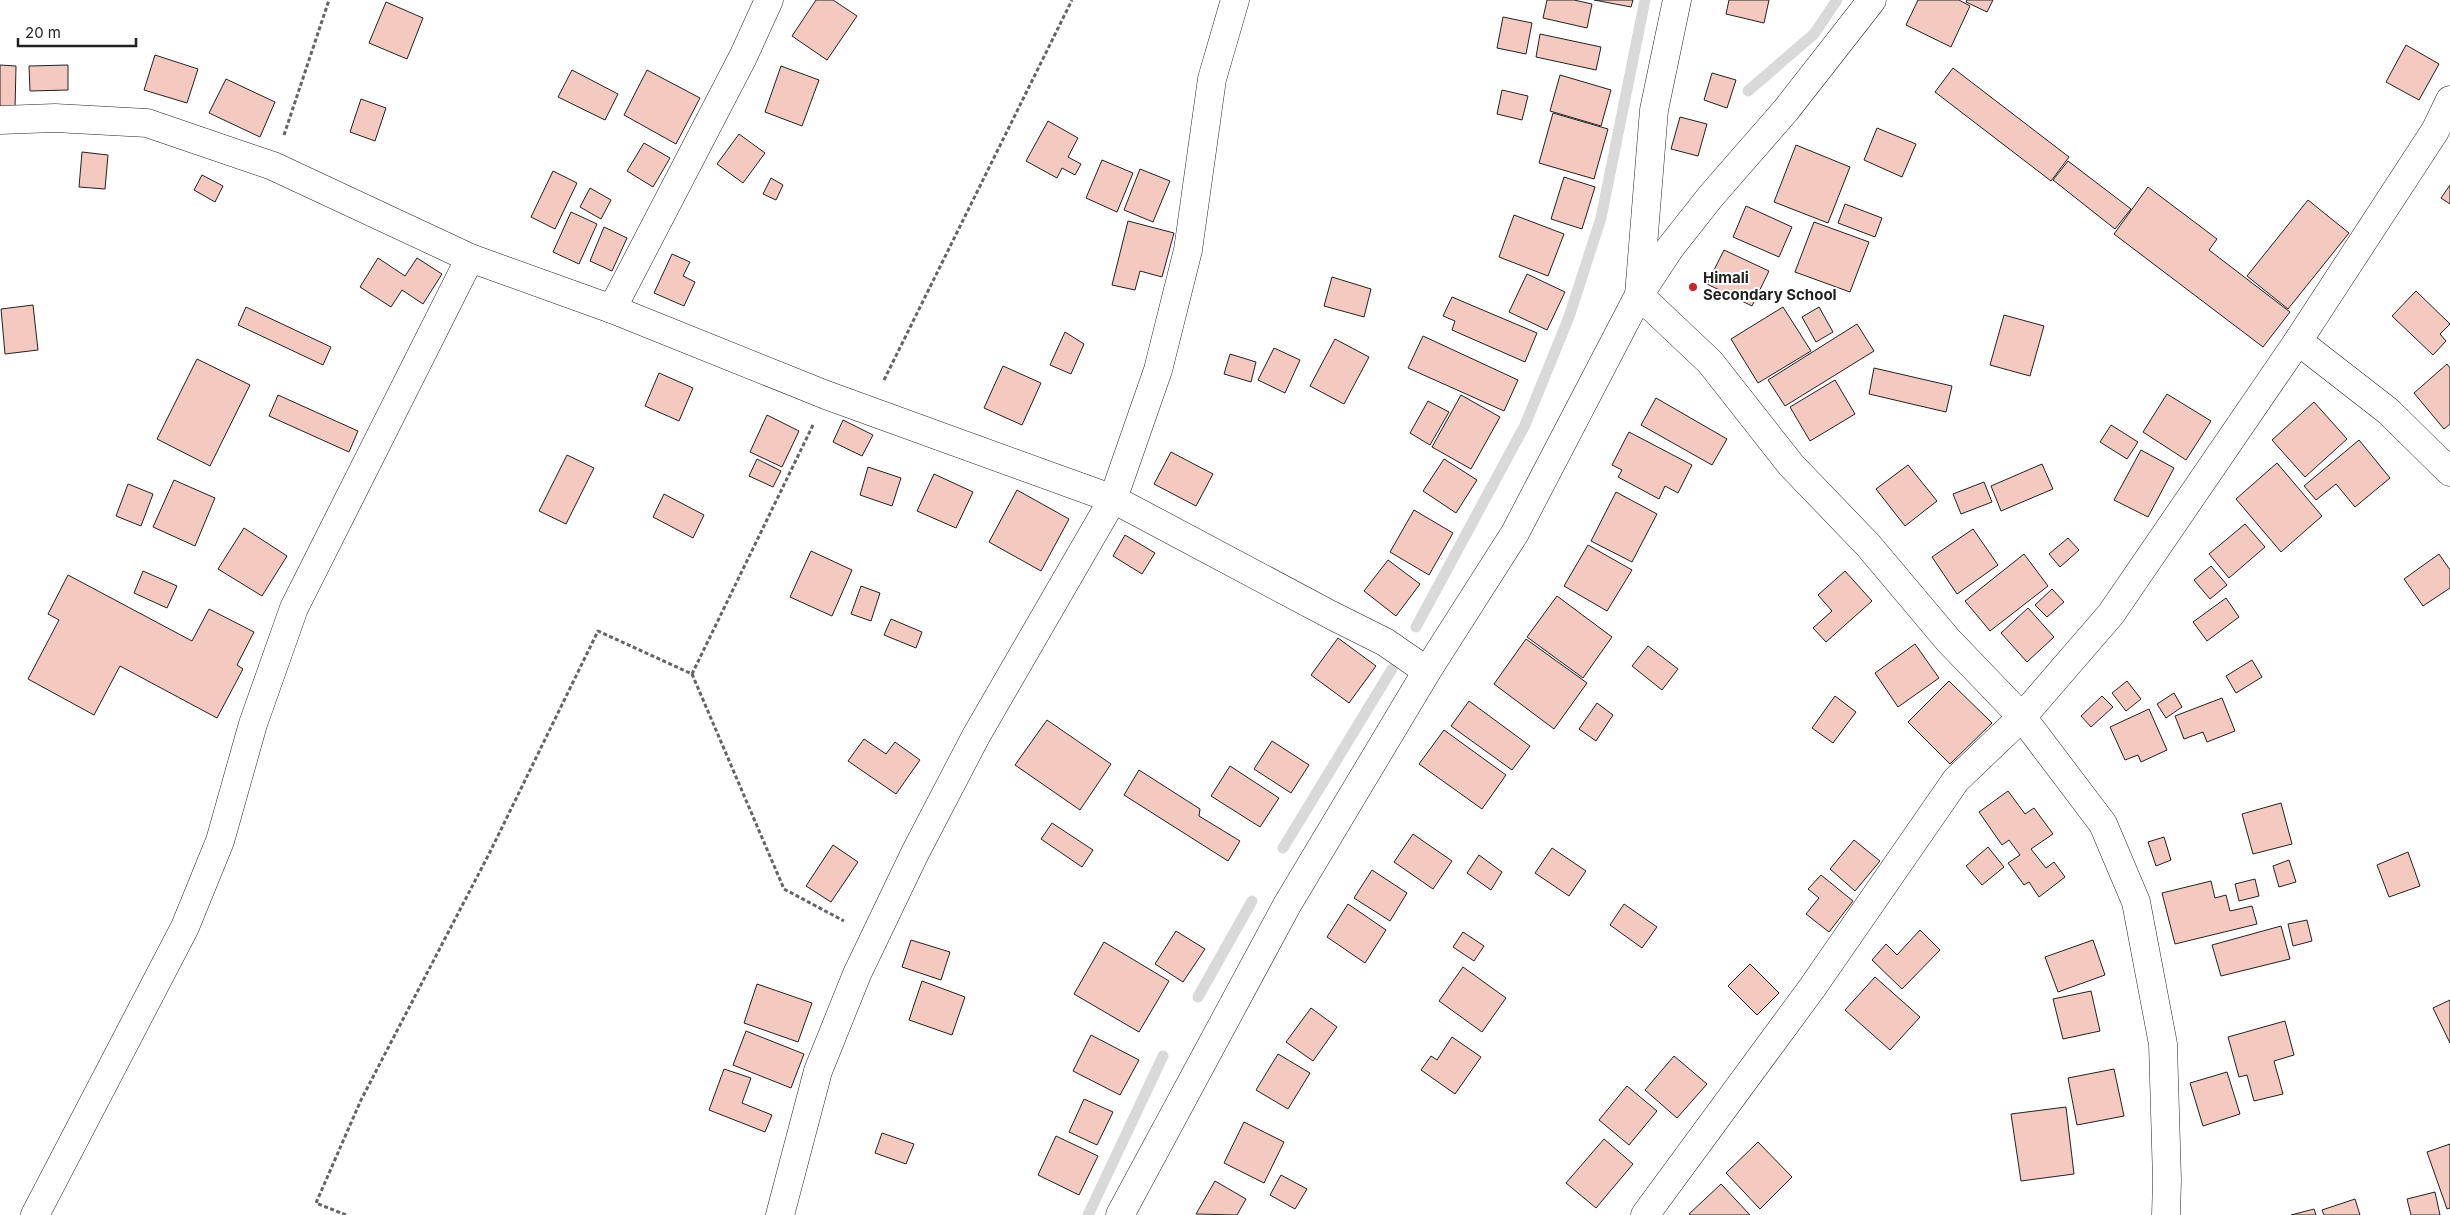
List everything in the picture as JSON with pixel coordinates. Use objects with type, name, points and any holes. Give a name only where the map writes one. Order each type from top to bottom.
[{"type":"street","points":[[612,309],[743,57],[769,0]]},
{"type":"street","points":[[780,1215],[818,1071],[857,974],[976,736],[1114,499],[1158,370],[1188,250],[1212,79],[1235,0]]},
{"type":"street","points":[[1639,295],[1654,110],[1677,0]]},
{"type":"street","points":[[1120,1215],[1287,905],[1427,671],[1515,534],[1639,295],[1670,248],[1711,196],[1786,110],[1872,0]]},
{"type":"street","points":[[1645,1215],[1812,988],[1956,780],[2022,717],[2111,614],[2298,341],[2435,131],[2450,100]]},
{"type":"street","points":[[0,120],[55,118],[147,124],[273,166],[470,258],[612,309],[826,395],[1114,499],[1385,642],[1427,671]]},
{"type":"street","points":[[35,1215],[185,927],[220,841],[253,724],[294,608],[470,258]]},
{"type":"street","points":[[1639,295],[1710,362],[1791,465],[1868,545],[1948,640],[2022,717],[2102,824],[2136,902],[2163,1044],[2168,1180],[2166,1215]]},
{"type":"street","points":[[2298,341],[2388,411],[2450,472]]},
{"type":"path","points":[[273,166],[329,0]]},
{"type":"path","points":[[869,409],[1072,0]]},
{"type":"path","points":[[692,674],[826,395]]},
{"type":"path","points":[[346,1215],[316,1203],[361,1100],[490,852],[598,631],[692,674],[784,889],[874,938]]},
{"type":"building","points":[[816,0],[833,0],[857,16],[827,60],[792,36]]},
{"type":"building","points":[[1547,0],[1574,0],[1592,4],[1587,28],[1543,18]]},
{"type":"building","points":[[1594,0],[1633,0],[1631,7]]},
{"type":"building","points":[[1729,0],[1769,0],[1764,23],[1726,14]]},
{"type":"building","points":[[1918,0],[1959,0],[1970,6],[1951,47],[1906,25]]},
{"type":"building","points":[[1967,0],[1993,0],[1987,12],[1966,2]]},
{"type":"building","points":[[386,2],[423,18],[407,59],[369,43]]},
{"type":"building","points":[[1503,17],[1532,23],[1526,54],[1497,48]]},
{"type":"building","points":[[1540,34],[1601,47],[1596,70],[1536,57]]},
{"type":"building","points":[[2406,45],[2439,64],[2419,100],[2386,82]]},
{"type":"building","points":[[155,55],[198,69],[187,103],[144,90]]},
{"type":"building","points":[[0,65],[16,66],[15,109],[0,109]]},
{"type":"building","points":[[68,65],[68,90],[30,91],[29,66]]},
{"type":"building","points":[[781,66],[819,80],[802,126],[765,112]]},
{"type":"building","points":[[1953,68],[2069,157],[2051,181],[1935,92]]},
{"type":"building","points":[[572,70],[618,94],[605,120],[558,97]]},
{"type":"building","points":[[647,70],[700,98],[676,144],[624,115]]},
{"type":"building","points":[[1712,73],[1736,80],[1727,108],[1704,100]]},
{"type":"building","points":[[1560,75],[1611,90],[1601,126],[1550,111]]},
{"type":"building","points":[[226,79],[275,102],[260,137],[209,113]]},
{"type":"building","points":[[1502,90],[1528,96],[1522,120],[1497,114]]},
{"type":"building","points":[[361,99],[386,108],[375,141],[350,132]]},
{"type":"building","points":[[1553,113],[1608,129],[1594,179],[1539,163]]},
{"type":"building","points":[[1680,117],[1707,124],[1698,156],[1671,149]]},
{"type":"building","points":[[1048,121],[1078,138],[1068,157],[1081,164],[1075,175],[1062,168],[1057,178],[1026,161]]},
{"type":"building","points":[[1877,128],[1916,144],[1902,177],[1864,160]]},
{"type":"building","points":[[739,134],[765,153],[743,183],[717,164]]},
{"type":"building","points":[[644,143],[670,158],[653,187],[627,171]]},
{"type":"building","points":[[1796,145],[1850,167],[1828,223],[1774,202]]},
{"type":"building","points":[[82,152],[108,155],[105,189],[79,187]]},
{"type":"building","points":[[1102,160],[1133,173],[1117,212],[1086,198]]},
{"type":"building","points":[[2068,161],[2131,209],[2115,229],[2053,180]]},
{"type":"building","points":[[1140,169],[1170,181],[1153,222],[1124,210]]},
{"type":"building","points":[[553,171],[577,183],[555,229],[531,217]]},
{"type":"building","points":[[202,175],[223,186],[215,202],[194,190]]},
{"type":"building","points":[[1564,177],[1595,187],[1582,229],[1551,219]]},
{"type":"building","points":[[771,178],[783,185],[776,200],[763,194]]},
{"type":"building","points":[[2450,185],[2450,204],[2441,198]]},
{"type":"building","points":[[2148,187],[2217,239],[2209,250],[2290,312],[2263,347],[2114,234]]},
{"type":"building","points":[[590,188],[611,200],[601,219],[580,207]]},
{"type":"building","points":[[2308,200],[2349,233],[2288,309],[2247,276]]},
{"type":"building","points":[[1845,204],[1882,218],[1875,237],[1838,223]]},
{"type":"building","points":[[1746,206],[1792,227],[1779,257],[1733,237]]},
{"type":"building","points":[[571,212],[597,224],[579,264],[553,252]]},
{"type":"building","points":[[1514,215],[1564,234],[1548,276],[1499,257]]},
{"type":"building","points":[[1128,221],[1174,233],[1162,277],[1140,271],[1135,290],[1112,285]]},
{"type":"building","points":[[1814,222],[1869,242],[1850,292],[1795,272]]},
{"type":"building","points":[[604,227],[627,238],[612,271],[590,261]]},
{"type":"building","points":[[1724,250],[1769,271],[1752,306],[1707,284]]},
{"type":"building","points":[[672,254],[690,262],[683,276],[695,282],[684,306],[654,293]]},
{"type":"building","points":[[378,258],[405,276],[417,258],[442,274],[423,304],[402,290],[391,307],[360,287]]},
{"type":"building","points":[[1527,274],[1565,292],[1547,330],[1509,312]]},
{"type":"building","points":[[1332,277],[1371,289],[1364,317],[1324,306]]},
{"type":"building","points":[[2416,291],[2450,324],[2440,334],[2446,341],[2433,355],[2392,316]]},
{"type":"building","points":[[1452,297],[1537,333],[1525,362],[1452,330],[1455,321],[1443,316]]},
{"type":"building","points":[[33,305],[38,350],[5,354],[1,309]]},
{"type":"building","points":[[246,307],[331,347],[323,365],[238,325]]},
{"type":"building","points":[[1783,307],[1811,351],[1758,383],[1731,339]]},
{"type":"building","points":[[1819,307],[1833,332],[1816,342],[1802,317]]},
{"type":"building","points":[[2004,315],[2044,326],[2030,376],[1990,365]]},
{"type":"building","points":[[1857,324],[1874,351],[1785,406],[1768,380]]},
{"type":"building","points":[[1065,332],[1084,344],[1071,374],[1050,365]]},
{"type":"building","points":[[1423,336],[1518,380],[1504,411],[1408,368]]},
{"type":"building","points":[[1335,339],[1369,357],[1344,404],[1310,386]]},
{"type":"building","points":[[1274,348],[1300,360],[1285,393],[1258,380]]},
{"type":"building","points":[[1230,354],[1256,362],[1251,382],[1224,374]]},
{"type":"building","points":[[197,359],[250,385],[210,466],[157,439]]},
{"type":"building","points":[[2447,364],[2450,368],[2450,424],[2444,429],[2414,393]]},
{"type":"building","points":[[1003,366],[1041,383],[1022,425],[984,408]]},
{"type":"building","points":[[1874,368],[1952,386],[1946,412],[1869,394]]},
{"type":"building","points":[[659,373],[693,388],[679,421],[645,406]]},
{"type":"building","points":[[1835,380],[1855,414],[1810,441],[1790,407]]},
{"type":"building","points":[[2167,394],[2211,421],[2186,460],[2143,432]]},
{"type":"building","points":[[278,395],[358,431],[349,452],[269,416]]},
{"type":"building","points":[[1461,395],[1500,417],[1471,469],[1432,447]]},
{"type":"building","points":[[1656,398],[1727,439],[1712,465],[1641,425]]},
{"type":"building","points":[[1428,401],[1449,412],[1430,445],[1410,433]]},
{"type":"building","points":[[2314,402],[2347,439],[2305,477],[2272,440]]},
{"type":"building","points":[[767,415],[799,431],[782,467],[750,452]]},
{"type":"building","points":[[843,420],[873,435],[862,456],[833,442]]},
{"type":"building","points":[[2111,425],[2138,442],[2127,459],[2100,442]]},
{"type":"building","points":[[1629,432],[1692,465],[1678,493],[1665,486],[1659,499],[1618,477],[1622,470],[1612,465]]},
{"type":"building","points":[[2359,440],[2390,478],[2355,507],[2336,484],[2316,500],[2304,486]]},
{"type":"building","points":[[2141,450],[2174,468],[2148,517],[2114,500]]},
{"type":"building","points":[[1171,452],[1213,474],[1196,506],[1154,484]]},
{"type":"building","points":[[567,455],[594,468],[566,524],[539,511]]},
{"type":"building","points":[[757,459],[781,471],[773,487],[749,476]]},
{"type":"building","points":[[1444,459],[1477,480],[1456,513],[1423,491]]},
{"type":"building","points":[[2277,463],[2322,516],[2281,552],[2236,499]]},
{"type":"building","points":[[2042,464],[2053,489],[2001,511],[1991,486]]},
{"type":"building","points":[[1908,465],[1937,501],[1905,526],[1876,489]]},
{"type":"building","points":[[868,467],[901,478],[892,506],[860,495]]},
{"type":"building","points":[[934,474],[973,492],[956,528],[917,511]]},
{"type":"building","points":[[174,480],[215,498],[195,546],[153,527]]},
{"type":"building","points":[[1984,482],[1992,502],[1961,514],[1953,494]]},
{"type":"building","points":[[128,484],[153,494],[141,526],[116,516]]},
{"type":"building","points":[[1017,490],[1069,519],[1041,571],[989,542]]},
{"type":"building","points":[[1616,492],[1657,514],[1632,562],[1591,541]]},
{"type":"building","points":[[664,494],[704,515],[693,538],[653,517]]},
{"type":"building","points":[[1414,510],[1453,533],[1429,575],[1390,552]]},
{"type":"building","points":[[2245,524],[2265,547],[2229,578],[2209,554]]},
{"type":"building","points":[[244,528],[287,556],[262,596],[218,569]]},
{"type":"building","points":[[1973,529],[1998,565],[1957,594],[1932,557]]},
{"type":"building","points":[[1125,535],[1155,553],[1142,574],[1113,556]]},
{"type":"building","points":[[2068,538],[2079,550],[2060,567],[2049,554]]},
{"type":"building","points":[[1588,545],[1632,570],[1607,611],[1564,586]]},
{"type":"building","points":[[811,551],[852,570],[832,616],[790,597]]},
{"type":"building","points":[[2024,554],[2048,586],[1990,631],[1965,601]]},
{"type":"building","points":[[2439,554],[2450,570],[2450,588],[2423,606],[2404,579]]},
{"type":"building","points":[[1388,560],[1420,584],[1396,616],[1364,591]]},
{"type":"building","points":[[2211,566],[2227,585],[2210,599],[2194,580]]},
{"type":"building","points":[[143,571],[177,586],[167,608],[134,593]]},
{"type":"building","points":[[1845,571],[1872,601],[1826,642],[1813,628],[1832,611],[1818,595]]},
{"type":"building","points":[[68,575],[192,641],[209,609],[254,632],[237,665],[243,669],[217,718],[120,666],[94,715],[28,679],[59,620],[48,614]]},
{"type":"building","points":[[861,586],[880,593],[871,621],[851,614]]},
{"type":"building","points":[[2052,589],[2064,602],[2047,617],[2035,605]]},
{"type":"building","points":[[1557,596],[1612,637],[1583,678],[1527,637]]},
{"type":"building","points":[[2226,598],[2239,617],[2207,641],[2193,622]]},
{"type":"building","points":[[2028,608],[2054,637],[2027,662],[2001,633]]},
{"type":"building","points":[[891,619],[922,632],[916,648],[884,635]]},
{"type":"building","points":[[1338,638],[1376,666],[1349,703],[1311,675]]},
{"type":"building","points":[[1526,639],[1587,683],[1554,729],[1494,684]]},
{"type":"building","points":[[1915,644],[1939,678],[1898,707],[1875,673]]},
{"type":"building","points":[[1648,646],[1678,669],[1662,690],[1632,666]]},
{"type":"building","points":[[2252,660],[2262,677],[2236,693],[2226,676]]},
{"type":"building","points":[[1949,681],[1992,723],[1950,764],[1908,722]]},
{"type":"building","points":[[2127,681],[2141,699],[2126,711],[2112,693]]},
{"type":"building","points":[[2174,693],[2182,707],[2166,718],[2157,704]]},
{"type":"building","points":[[1835,696],[1856,712],[1833,743],[1812,728]]},
{"type":"building","points":[[2102,696],[2113,707],[2091,727],[2081,716]]},
{"type":"building","points":[[2222,698],[2235,731],[2207,742],[2203,732],[2184,739],[2175,716]]},
{"type":"building","points":[[1469,701],[1530,746],[1512,770],[1451,726]]},
{"type":"building","points":[[1597,703],[1613,715],[1596,741],[1579,729]]},
{"type":"building","points":[[2149,709],[2167,750],[2141,762],[2138,755],[2125,760],[2110,727]]},
{"type":"building","points":[[1047,720],[1111,764],[1080,810],[1015,765]]},
{"type":"building","points":[[1444,730],[1506,775],[1482,809],[1419,764]]},
{"type":"building","points":[[864,739],[886,754],[895,742],[920,760],[896,794],[848,761]]},
{"type":"building","points":[[1272,741],[1309,765],[1291,793],[1254,769]]},
{"type":"building","points":[[1230,766],[1279,798],[1260,827],[1211,796]]},
{"type":"building","points":[[1139,770],[1200,809],[1199,816],[1240,841],[1228,861],[1124,795]]},
{"type":"building","points":[[2008,791],[2025,814],[2034,808],[2053,834],[2031,849],[2046,868],[2054,862],[2065,877],[2039,897],[2029,882],[2024,885],[2008,863],[2020,855],[2009,840],[2002,845],[1979,812]]},
{"type":"building","points":[[2281,803],[2292,844],[2253,854],[2242,814]]},
{"type":"building","points":[[1052,823],[1093,850],[1082,867],[1041,839]]},
{"type":"building","points":[[1413,834],[1452,861],[1433,889],[1394,862]]},
{"type":"building","points":[[2164,837],[2171,860],[2156,866],[2148,842]]},
{"type":"building","points":[[1854,840],[1880,861],[1855,891],[1830,869]]},
{"type":"building","points":[[833,845],[858,862],[831,902],[806,886]]},
{"type":"building","points":[[1988,847],[2004,867],[1982,885],[1966,866]]},
{"type":"building","points":[[1552,848],[1586,871],[1569,896],[1535,873]]},
{"type":"building","points":[[2408,852],[2420,886],[2389,897],[2377,865]]},
{"type":"building","points":[[1479,855],[1502,872],[1491,890],[1467,873]]},
{"type":"building","points":[[2289,860],[2296,882],[2279,887],[2273,866]]},
{"type":"building","points":[[1372,870],[1407,893],[1390,921],[1354,898]]},
{"type":"building","points":[[1821,875],[1853,901],[1829,932],[1806,914],[1819,898],[1808,889]]},
{"type":"building","points":[[2255,879],[2259,896],[2239,901],[2235,884]]},
{"type":"building","points":[[2211,881],[2215,898],[2226,895],[2230,911],[2252,906],[2257,924],[2175,944],[2162,893]]},
{"type":"building","points":[[1348,904],[1386,930],[1365,963],[1327,937]]},
{"type":"building","points":[[1624,904],[1657,927],[1642,948],[1610,925]]},
{"type":"building","points":[[2307,920],[2312,941],[2293,946],[2288,924]]},
{"type":"building","points":[[2281,926],[2290,959],[2221,976],[2212,945]]},
{"type":"building","points":[[1920,930],[1940,950],[1902,989],[1872,960],[1886,944],[1897,955]]},
{"type":"building","points":[[1176,931],[1205,949],[1183,982],[1155,964]]},
{"type":"building","points":[[1463,932],[1484,946],[1474,961],[1453,947]]},
{"type":"building","points":[[911,940],[950,952],[941,980],[902,967]]},
{"type":"building","points":[[2093,940],[2105,975],[2058,992],[2045,957]]},
{"type":"building","points":[[1104,942],[1169,981],[1139,1032],[1074,994]]},
{"type":"building","points":[[1750,964],[1779,993],[1757,1015],[1728,986]]},
{"type":"building","points":[[1463,967],[1506,998],[1482,1032],[1439,1001]]},
{"type":"building","points":[[1875,977],[1920,1017],[1890,1050],[1845,1010]]},
{"type":"building","points":[[922,981],[965,997],[952,1035],[909,1020]]},
{"type":"building","points":[[757,984],[812,1003],[798,1042],[744,1023]]},
{"type":"building","points":[[2091,991],[2100,1031],[2063,1039],[2053,999]]},
{"type":"building","points":[[2450,1000],[2450,1043],[2433,1008]]},
{"type":"building","points":[[1311,1008],[1337,1027],[1313,1061],[1286,1042]]},
{"type":"building","points":[[2285,1021],[2294,1055],[2274,1061],[2283,1094],[2254,1101],[2247,1075],[2239,1077],[2228,1037]]},
{"type":"building","points":[[746,1031],[804,1054],[791,1088],[733,1065]]},
{"type":"building","points":[[1091,1035],[1139,1060],[1120,1095],[1073,1071]]},
{"type":"building","points":[[1452,1037],[1481,1057],[1455,1094],[1421,1070],[1431,1056],[1437,1060]]},
{"type":"building","points":[[1278,1054],[1310,1073],[1288,1109],[1256,1090]]},
{"type":"building","points":[[1674,1056],[1707,1084],[1677,1118],[1645,1090]]},
{"type":"building","points":[[724,1069],[751,1078],[742,1103],[772,1115],[765,1132],[709,1110]]},
{"type":"building","points":[[2114,1069],[2124,1116],[2077,1125],[2068,1078]]},
{"type":"building","points":[[2227,1072],[2240,1114],[2203,1126],[2190,1083]]},
{"type":"building","points":[[1627,1086],[1657,1111],[1629,1145],[1599,1120]]},
{"type":"building","points":[[1084,1099],[1113,1112],[1097,1145],[1069,1132]]},
{"type":"building","points":[[2066,1107],[2074,1174],[2021,1181],[2011,1114]]},
{"type":"building","points":[[1244,1122],[1284,1142],[1264,1183],[1224,1163]]},
{"type":"building","points":[[882,1133],[914,1144],[906,1164],[875,1153]]},
{"type":"building","points":[[1056,1136],[1098,1156],[1079,1195],[1038,1175]]},
{"type":"building","points":[[1604,1139],[1633,1164],[1596,1208],[1566,1183]]},
{"type":"building","points":[[1758,1142],[1792,1177],[1760,1209],[1726,1173]]},
{"type":"building","points":[[2450,1144],[2450,1208],[2447,1209],[2427,1152]]},
{"type":"building","points":[[1281,1175],[1307,1189],[1295,1209],[1270,1195]]},
{"type":"building","points":[[1215,1181],[1246,1199],[1237,1215],[1196,1214]]},
{"type":"building","points":[[1721,1184],[1750,1215],[1689,1214]]},
{"type":"building","points":[[2435,1192],[2440,1215],[2411,1215],[2407,1199]]},
{"type":"building","points":[[2355,1199],[2360,1215],[2324,1215],[2322,1210]]},
{"type":"building","points":[[2314,1209],[2316,1215],[2291,1215]]},
{"type":"waterway","points":[[1416,627],[1525,425],[1569,317],[1601,218],[1645,0]]},
{"type":"waterway","points":[[1748,91],[1814,34],[1837,0]]},
{"type":"waterway","points":[[1283,848],[1392,669]]},
{"type":"waterway","points":[[1198,997],[1252,901]]},
{"type":"waterway","points":[[1088,1215],[1163,1056]]},
{"type":"place","name":"Himali Secondary School","points":[[1693,287]]}]
